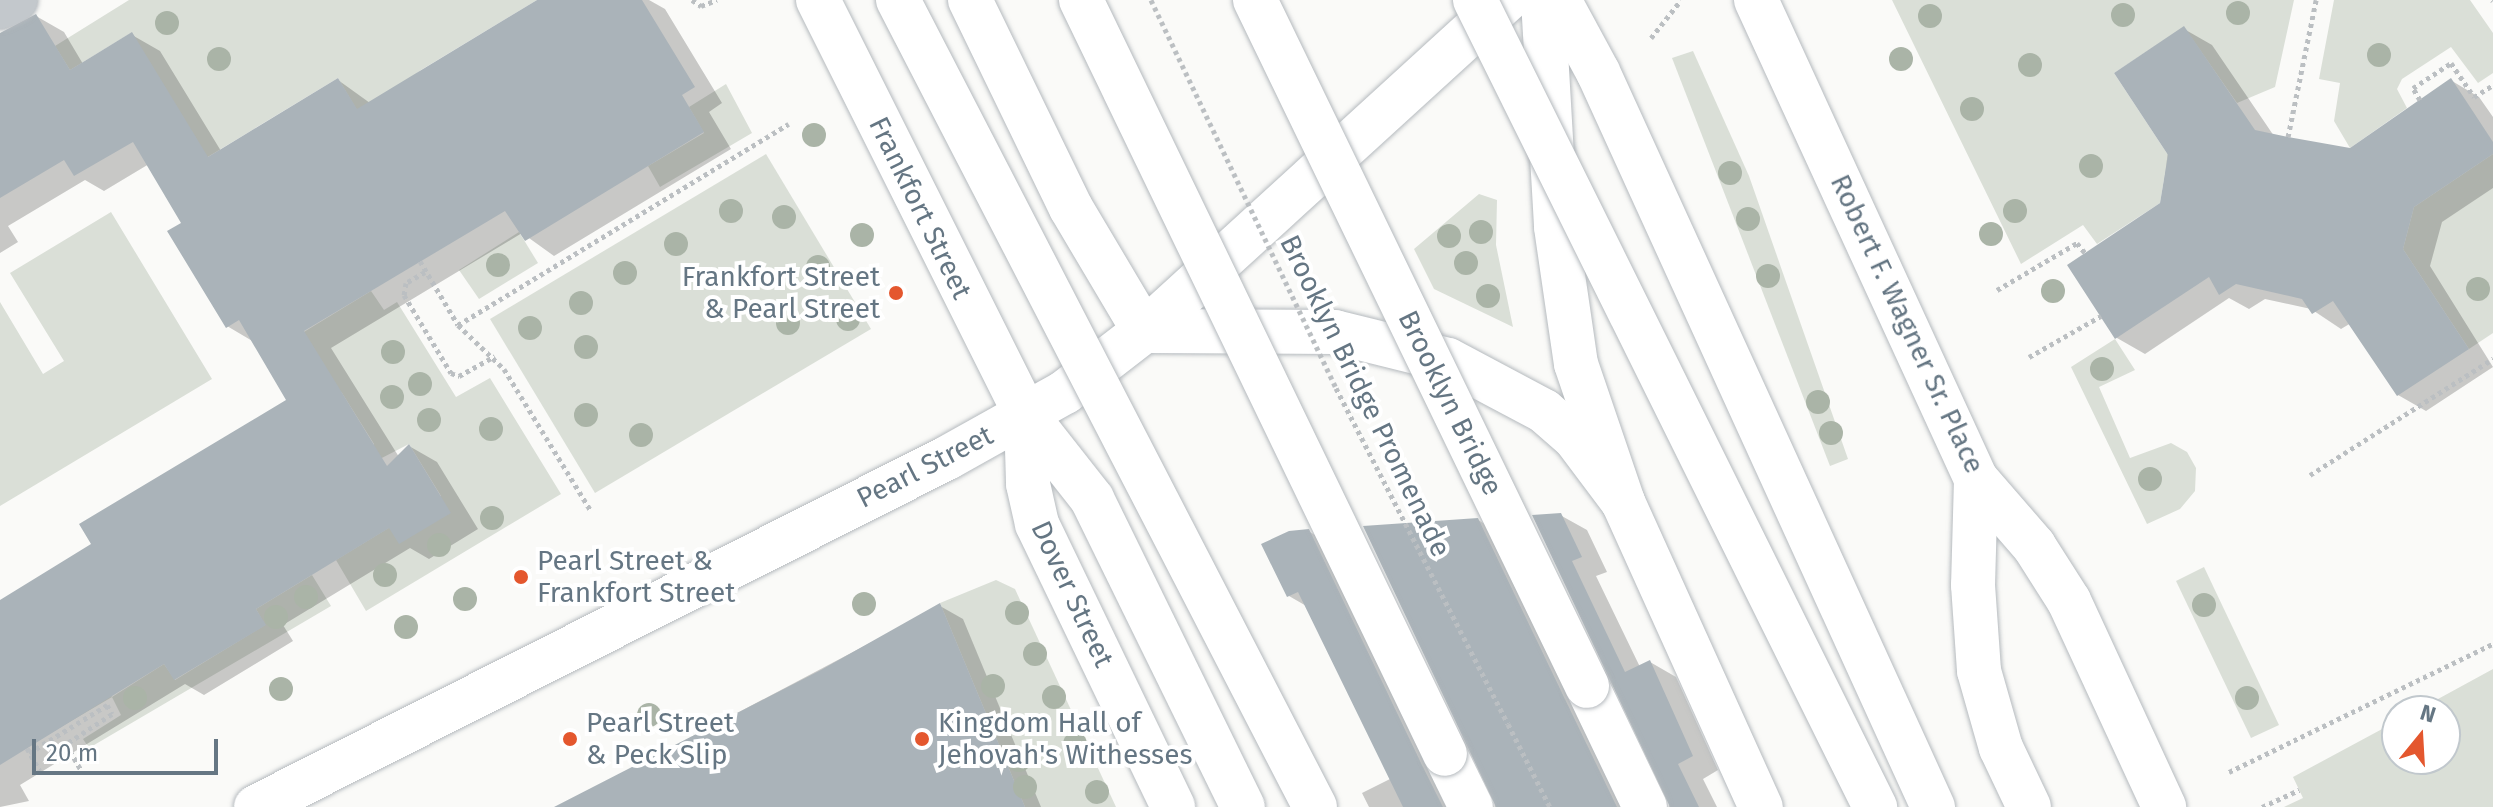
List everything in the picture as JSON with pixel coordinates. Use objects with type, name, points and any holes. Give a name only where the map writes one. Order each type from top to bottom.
[{"type":"main road","name":"Frankfort Street","points":[[818,0],[1026,415]]},
{"type":"main road","points":[[898,0],[1315,807]]},
{"type":"main road","points":[[970,0],[1071,208],[1144,331],[1335,332],[1448,360],[1544,411],[1575,438],[1623,502]]},
{"type":"main road","points":[[1081,0],[1471,807]]},
{"type":"main road","name":"Brooklyn Bridge","points":[[1255,0],[1645,807]]},
{"type":"main road","points":[[1475,0],[1875,807]]},
{"type":"main road","name":"Pearl Street","points":[[256,807],[1026,415],[1065,392],[1144,331],[1507,0]]},
{"type":"main road","points":[[1543,0],[1563,296],[1594,428],[1623,502],[1757,797]]},
{"type":"main road","points":[[1559,0],[1598,72],[1933,807]]},
{"type":"main road","name":"Robert F. Wagner Sr. Place","points":[[1756,0],[1976,479],[2034,546],[2069,601],[2164,807]]},
{"type":"main road","name":"Dover Street","points":[[1026,415],[1028,484],[1037,524],[1173,807]]},
{"type":"main road","points":[[1026,415],[1092,499],[1243,807]]},
{"type":"main road","points":[[1976,479],[1973,585],[1979,671],[2001,748],[2029,807]]},
{"type":"street","points":[[0,7],[15,0]]},
{"type":"path","points":[[692,0],[701,6],[717,0]]},
{"type":"path","name":"Brooklyn Bridge Promenade","points":[[1151,0],[1336,388],[1550,807]]},
{"type":"path","points":[[1651,38],[1681,0]]},
{"type":"path","points":[[2288,137],[2316,0]]},
{"type":"path","points":[[2420,100],[2413,88],[2451,63],[2474,97],[2493,85]]},
{"type":"path","points":[[458,325],[789,124]]},
{"type":"path","points":[[1997,290],[2077,243],[2085,253]]},
{"type":"path","points":[[420,261],[458,325],[495,356],[591,511]]},
{"type":"path","points":[[425,272],[406,283],[404,295],[451,373],[459,376],[495,356]]},
{"type":"path","points":[[2029,357],[2101,316]]},
{"type":"path","points":[[2310,475],[2493,359]]},
{"type":"path","points":[[2229,772],[2493,644]]},
{"type":"path","points":[[40,771],[28,750],[107,705],[112,714],[66,744],[82,772]]},
{"type":"path","points":[[2262,807],[2299,790]]},
{"type":"shaded area","points":[[129,0],[537,0],[421,70],[361,117],[338,78],[196,164],[131,33],[70,70],[55,46]]},
{"type":"shaded area","points":[[1892,0],[2294,0],[2275,87],[2237,103],[2184,27],[2114,73],[2168,155],[2160,203],[2097,244],[2083,225],[2021,264]]},
{"type":"shaded area","points":[[2334,0],[2470,0],[2493,33],[2493,73],[2478,83],[2451,47],[2402,79],[2397,89],[2407,108],[2350,148],[2334,121],[2340,83],[2319,79]]},
{"type":"shaded area","points":[[1693,51],[1749,176],[1848,459],[1830,466],[1672,58]]},
{"type":"shaded area","points":[[726,84],[752,133],[660,187],[648,166],[704,133],[689,107]]},
{"type":"shaded area","points":[[766,154],[871,329],[595,493],[490,319]]},
{"type":"shaded area","points":[[2493,154],[2493,333],[2469,349],[2403,249],[2414,207]]},
{"type":"shaded area","points":[[1479,194],[1497,200],[1496,245],[1513,327],[1434,289],[1414,249]]},
{"type":"shaded area","points":[[111,212],[212,379],[0,506],[0,302],[43,374],[64,361],[10,273]]},
{"type":"shaded area","points":[[519,232],[538,263],[479,299],[459,270]]},
{"type":"shaded area","points":[[371,291],[384,310],[397,302],[456,397],[490,378],[561,494],[366,611],[336,560],[441,496],[409,444],[374,462],[374,444],[342,393],[294,338]]},
{"type":"shaded area","points":[[2115,339],[2135,370],[2099,387],[2130,458],[2171,443],[2187,452],[2196,468],[2195,491],[2180,509],[2147,524],[2071,367]]},
{"type":"shaded area","points":[[2204,567],[2279,725],[2251,738],[2176,581]]},
{"type":"shaded area","points":[[312,575],[331,606],[89,748],[83,739],[121,715],[112,697],[164,664],[175,680],[265,625],[256,609]]},
{"type":"shaded area","points":[[996,580],[1015,589],[1116,807],[1025,807],[940,603]]},
{"type":"shaded area","points":[[90,661],[112,697],[49,734]]},
{"type":"shaded area","points":[[2493,669],[2493,807],[2284,807],[2303,798],[2293,777],[2381,730],[2381,775],[2461,775],[2461,695],[2445,695]]},
{"type":"building","points":[[537,0],[642,0],[695,87],[682,95],[704,132],[525,241],[505,211],[304,331],[387,466],[409,444],[451,513],[399,544],[389,528],[256,609],[266,625],[174,680],[164,664],[0,765],[0,600],[91,544],[79,524],[286,400],[239,320],[226,328],[167,231],[181,223],[133,142],[74,176],[64,160],[0,198],[0,33],[36,14],[70,70],[132,32],[208,157],[338,78],[357,109]]},
{"type":"building","points":[[2184,26],[2255,130],[2288,137],[2350,148],[2451,78],[2493,142],[2493,154],[2414,207],[2403,249],[2469,349],[2397,396],[2333,301],[2312,314],[2302,299],[2236,284],[2219,295],[2209,277],[2115,339],[2067,265],[2160,203],[2168,155],[2114,73]]},
{"type":"building","points":[[1561,513],[1582,557],[1572,561],[1625,672],[1650,660],[1693,756],[1678,764],[1699,807],[1670,807],[1532,515]]},
{"type":"building","points":[[1478,518],[1617,807],[1496,807],[1363,526]]},
{"type":"building","points":[[1309,529],[1443,807],[1403,807],[1298,592],[1287,597],[1261,544],[1289,531]]},
{"type":"building","points":[[940,603],[1025,807],[554,807],[821,670]]},
{"type":"place","name":"Frankfort Street & Pearl Street","points":[[896,293]]},
{"type":"place","name":"Pearl Street & Frankfort Street","points":[[521,577]]},
{"type":"place","name":"Pearl Street & Peck Slip","points":[[570,739]]},
{"type":"place","name":"Kingdom Hall of Jehovah's Withesses","points":[[922,739]]}]
